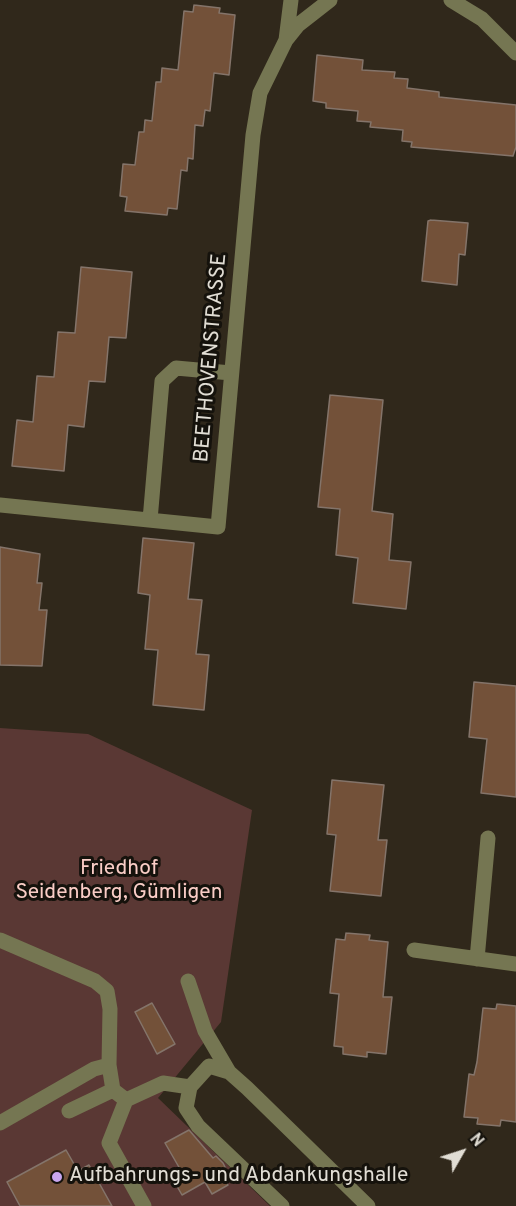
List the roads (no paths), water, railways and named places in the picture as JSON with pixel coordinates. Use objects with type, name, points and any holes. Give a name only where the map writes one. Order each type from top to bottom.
[{"type":"street","points":[[286,40],[291,0]]},
{"type":"street","name":"BEETHOVENSTRASSE","points":[[0,505],[218,527],[256,114],[268,72],[286,40],[298,25],[330,0]]},
{"type":"street","points":[[451,0],[482,19],[516,53]]},
{"type":"street","points":[[150,520],[162,381],[176,368],[231,373]]},
{"type":"street","points":[[477,958],[488,838]]},
{"type":"street","points":[[0,940],[95,981],[107,991],[110,1009],[109,1065],[113,1090],[126,1100]]},
{"type":"street","points":[[414,950],[516,964]]},
{"type":"street","points":[[188,981],[205,1030],[229,1072],[368,1206]]},
{"type":"street","points":[[0,1123],[94,1069],[109,1065]]},
{"type":"street","points":[[229,1072],[209,1066],[190,1087],[186,1108],[198,1126],[282,1206]]},
{"type":"street","points":[[144,1206],[109,1143],[126,1100],[163,1083],[190,1087]]},
{"type":"street","points":[[69,1111],[113,1090]]},
{"type":"place","name":"Aufbahrungs- und Abdankungshalle","points":[[57,1177]]},
{"type":"park label","name":"Friedhof Seidenberg, Gümligen","points":[[119,882]]}]
